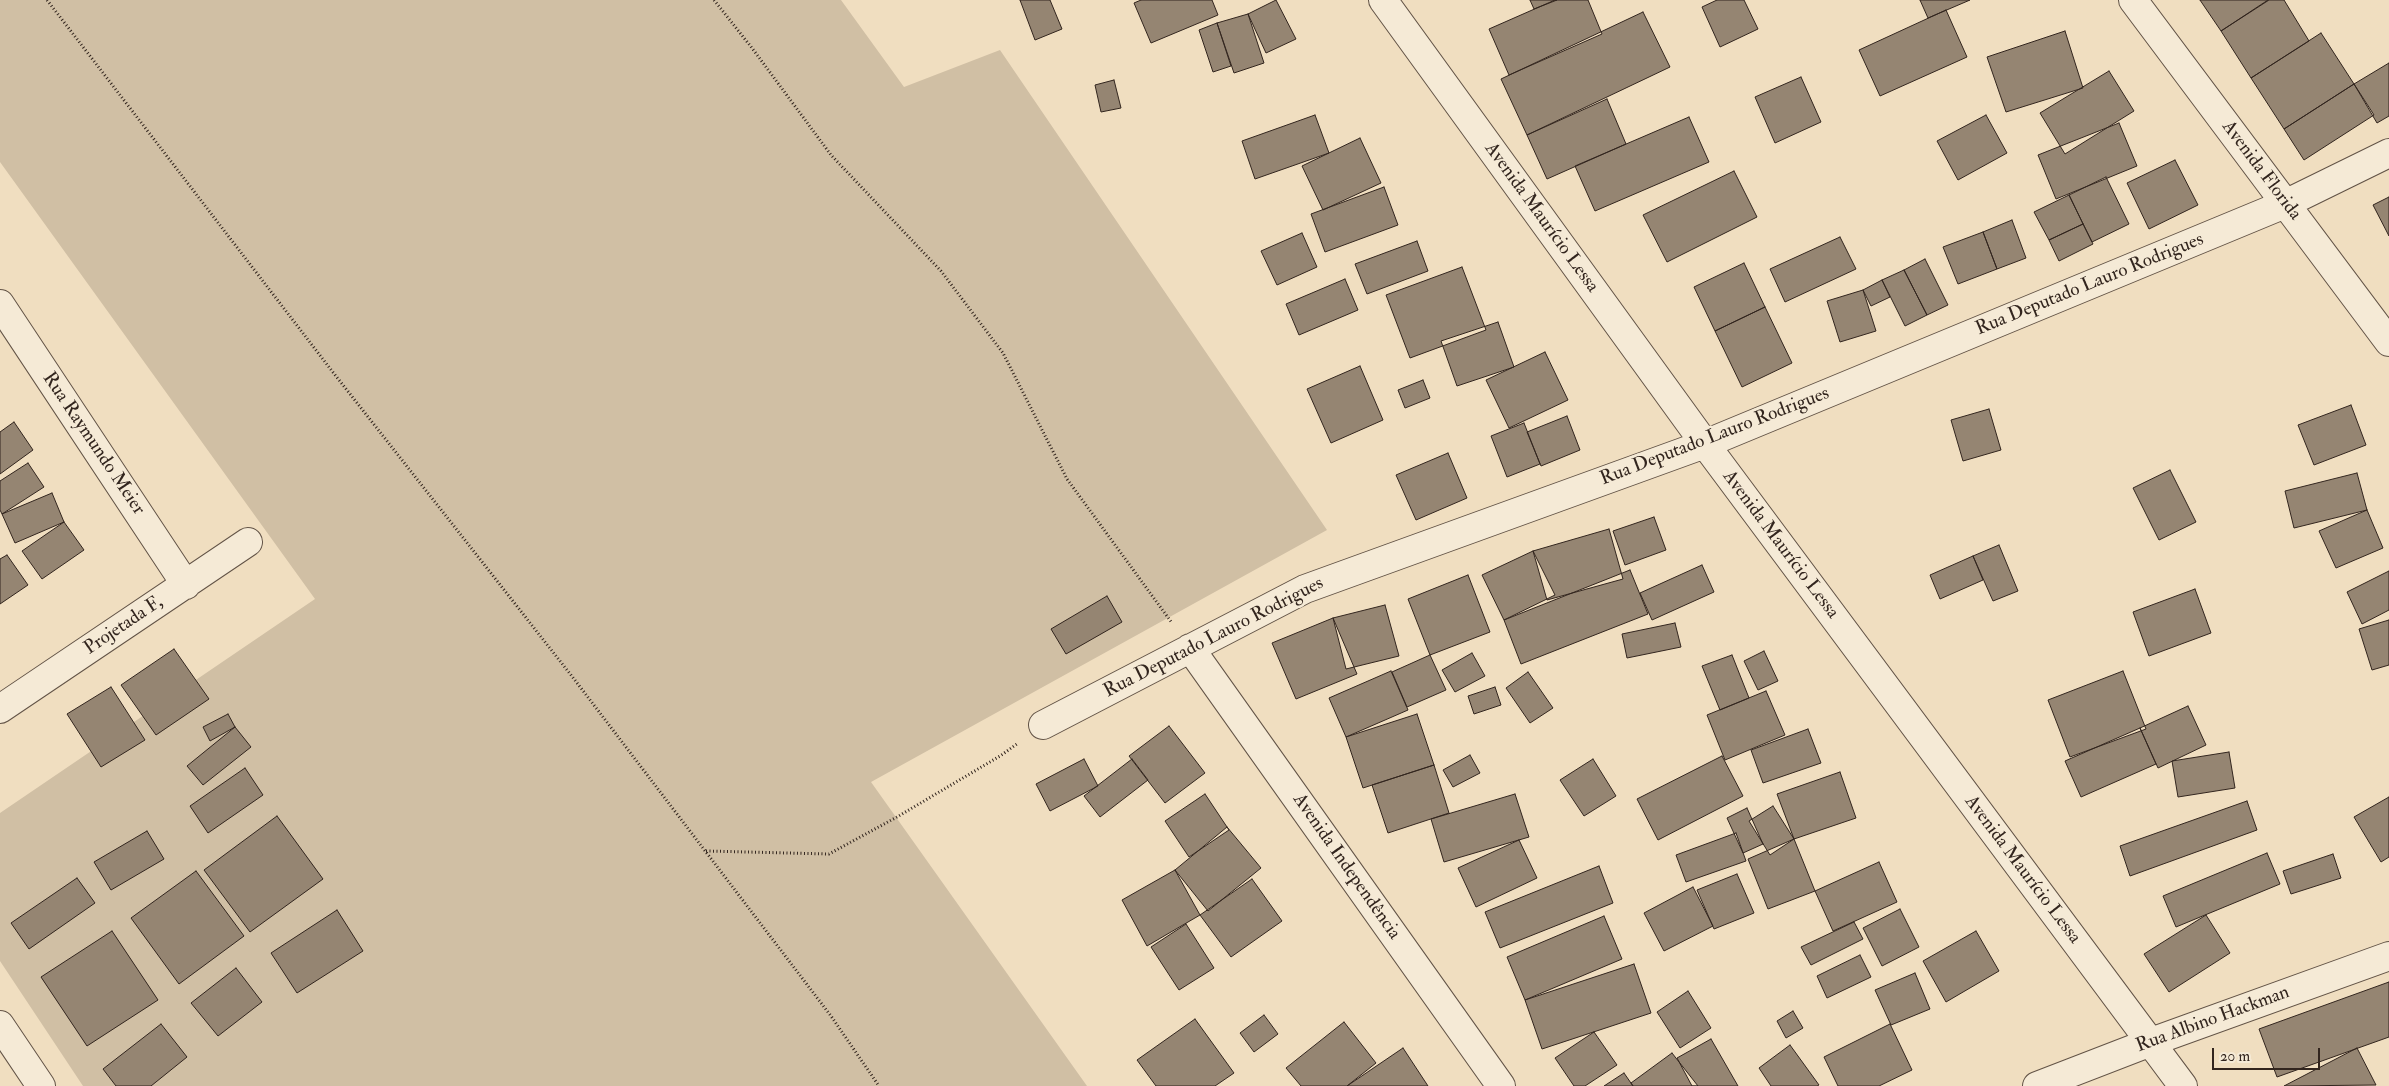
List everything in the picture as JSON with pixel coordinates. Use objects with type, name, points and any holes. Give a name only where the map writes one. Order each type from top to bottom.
[{"type":"street","name":"Avenida Maurício Lessa","points":[[1383,0],[1705,444],[2183,1086]]},
{"type":"street","name":"Avenida Florida","points":[[2133,0],[2389,342]]},
{"type":"street","name":"Rua Deputado Lauro Rodrigues","points":[[1043,725],[1305,589],[1705,444],[2285,204],[2389,153]]},
{"type":"street","name":"Rua Raymundo Meier","points":[[0,304],[186,585]]},
{"type":"street","name":"Projetada F,","points":[[0,709],[248,542]]},
{"type":"street","name":"Avenida Independência","points":[[1190,648],[1501,1086]]},
{"type":"street","name":"Rua Albino Hackman","points":[[2037,1086],[2151,1042],[2389,956]]},
{"type":"street","points":[[0,1025],[41,1086]]},
{"type":"path","points":[[47,0],[332,371],[571,675],[706,851],[831,1016],[879,1086]]},
{"type":"path","points":[[714,0],[831,155],[941,272],[997,346],[1067,479],[1190,648]]},
{"type":"path","points":[[706,851],[829,854],[1000,756],[1043,725]]},
{"type":"shaded area","points":[[0,0],[841,0],[904,87],[1000,50],[1327,530],[871,782],[1087,1086],[83,1086],[0,961],[0,813],[315,599],[0,162]]},
{"type":"building","points":[[1020,0],[1050,0],[1062,29],[1035,40]]},
{"type":"building","points":[[1141,0],[1212,0],[1218,15],[1151,43],[1134,3]]},
{"type":"building","points":[[1276,0],[1296,39],[1266,53],[1248,14]]},
{"type":"building","points":[[1530,0],[1557,0],[1534,9]]},
{"type":"building","points":[[1555,0],[1588,0],[1602,34],[1509,75],[1489,29]]},
{"type":"building","points":[[1717,0],[1744,0],[1758,29],[1720,47],[1702,7]]},
{"type":"building","points":[[1920,0],[1970,0],[1928,18]]},
{"type":"building","points":[[2200,0],[2268,0],[2221,31]]},
{"type":"building","points":[[2269,0],[2284,0],[2309,41],[2251,78],[2221,31]]},
{"type":"building","points":[[1946,10],[1967,57],[1880,96],[1859,50]]},
{"type":"building","points":[[1643,12],[1670,67],[1527,135],[1501,79]]},
{"type":"building","points":[[1248,14],[1264,63],[1234,73],[1217,23]]},
{"type":"building","points":[[1217,23],[1231,66],[1213,72],[1199,30]]},
{"type":"building","points":[[2065,31],[2083,88],[2006,112],[1987,57]]},
{"type":"building","points":[[2321,33],[2354,84],[2284,129],[2251,78]]},
{"type":"building","points":[[2389,63],[2389,116],[2377,123],[2354,84]]},
{"type":"building","points":[[2109,71],[2134,111],[2065,154],[2040,113]]},
{"type":"building","points":[[1801,77],[1821,122],[1775,143],[1755,97]]},
{"type":"building","points":[[1114,80],[1121,108],[1101,112],[1095,85]]},
{"type":"building","points":[[2354,84],[2374,115],[2304,160],[2284,129]]},
{"type":"building","points":[[1607,99],[1626,144],[1547,179],[1527,135]]},
{"type":"building","points":[[1315,115],[1329,153],[1255,179],[1242,141]]},
{"type":"building","points":[[1986,115],[2007,153],[1958,180],[1937,141]]},
{"type":"building","points":[[1689,117],[1709,162],[1595,211],[1575,166]]},
{"type":"building","points":[[2119,123],[2137,166],[2056,199],[2038,155]]},
{"type":"building","points":[[1360,138],[1381,183],[1323,210],[1302,166]]},
{"type":"building","points":[[2175,160],[2198,205],[2149,229],[2127,183]]},
{"type":"building","points":[[1734,171],[1757,217],[1667,262],[1643,215]]},
{"type":"building","points":[[2106,177],[2129,224],[2092,242],[2069,195]]},
{"type":"building","points":[[1384,187],[1398,225],[1325,252],[1311,214]]},
{"type":"building","points":[[2069,195],[2083,224],[2049,240],[2034,212]]},
{"type":"building","points":[[2389,197],[2389,236],[2373,205]]},
{"type":"building","points":[[2012,220],[2026,258],[1997,269],[1983,232]]},
{"type":"building","points":[[2083,224],[2093,244],[2059,261],[2049,240]]},
{"type":"building","points":[[1983,232],[1997,269],[1958,284],[1943,247]]},
{"type":"building","points":[[1302,233],[1317,267],[1277,285],[1261,251]]},
{"type":"building","points":[[1840,237],[1856,269],[1785,302],[1770,269]]},
{"type":"building","points":[[1417,241],[1428,271],[1367,294],[1355,264]]},
{"type":"building","points":[[1925,259],[1948,305],[1927,315],[1904,270]]},
{"type":"building","points":[[1744,263],[1765,307],[1715,331],[1694,287]]},
{"type":"building","points":[[1462,267],[1486,330],[1410,358],[1386,295]]},
{"type":"building","points":[[1904,270],[1927,315],[1905,326],[1882,280]]},
{"type":"building","points":[[1345,279],[1358,310],[1299,335],[1286,304]]},
{"type":"building","points":[[1882,280],[1890,297],[1871,306],[1863,290]]},
{"type":"building","points":[[1863,290],[1876,331],[1840,342],[1827,301]]},
{"type":"building","points":[[1765,307],[1792,363],[1742,387],[1715,331]]},
{"type":"building","points":[[1498,322],[1514,367],[1457,386],[1441,341]]},
{"type":"building","points":[[1545,352],[1568,400],[1509,428],[1486,380]]},
{"type":"building","points":[[1360,366],[1383,420],[1331,443],[1307,389]]},
{"type":"building","points":[[1423,380],[1430,398],[1405,408],[1398,390]]},
{"type":"building","points":[[2351,405],[2366,445],[2314,465],[2298,425]]},
{"type":"building","points":[[1989,409],[2001,450],[1963,461],[1951,420]]},
{"type":"building","points":[[1567,416],[1580,450],[1541,466],[1527,432]]},
{"type":"building","points":[[14,422],[33,450],[0,474],[0,432]]},
{"type":"building","points":[[1524,423],[1540,464],[1507,477],[1491,436]]},
{"type":"building","points":[[1448,453],[1467,498],[1416,520],[1396,475]]},
{"type":"building","points":[[28,463],[44,487],[2,514],[0,510],[0,481]]},
{"type":"building","points":[[2170,470],[2196,522],[2159,540],[2133,488]]},
{"type":"building","points":[[2357,473],[2367,510],[2294,528],[2285,491]]},
{"type":"building","points":[[52,493],[64,522],[15,543],[2,514]]},
{"type":"building","points":[[2367,510],[2383,548],[2336,568],[2319,531]]},
{"type":"building","points":[[1654,517],[1666,550],[1625,565],[1613,531]]},
{"type":"building","points":[[64,522],[84,550],[42,579],[22,551]]},
{"type":"building","points":[[1609,529],[1623,579],[1547,600],[1533,551]]},
{"type":"building","points":[[1999,545],[2018,591],[1993,601],[1973,556]]},
{"type":"building","points":[[1533,551],[1555,595],[1504,620],[1482,575]]},
{"type":"building","points":[[7,555],[28,585],[0,604],[0,559]]},
{"type":"building","points":[[1973,556],[1983,580],[1940,599],[1930,575]]},
{"type":"building","points":[[1702,565],[1714,592],[1652,620],[1640,593]]},
{"type":"building","points":[[1630,570],[1648,614],[1521,664],[1504,620]]},
{"type":"building","points":[[2389,571],[2389,610],[2362,624],[2347,592]]},
{"type":"building","points":[[1468,575],[1490,632],[1430,655],[1408,599]]},
{"type":"building","points":[[2195,589],[2211,633],[2149,656],[2133,612]]},
{"type":"building","points":[[1107,596],[1122,622],[1066,654],[1051,629]]},
{"type":"building","points":[[1385,605],[1399,656],[1346,669],[1333,618]]},
{"type":"building","points":[[1333,618],[1357,674],[1296,699],[1272,643]]},
{"type":"building","points":[[2389,620],[2389,665],[2372,670],[2359,629]]},
{"type":"building","points":[[1675,623],[1681,647],[1627,658],[1622,634]]},
{"type":"building","points":[[174,649],[209,699],[156,735],[121,685]]},
{"type":"building","points":[[1764,651],[1778,681],[1758,690],[1744,661]]},
{"type":"building","points":[[1472,653],[1485,676],[1455,692],[1442,670]]},
{"type":"building","points":[[1430,655],[1446,690],[1407,707],[1392,672]]},
{"type":"building","points":[[1732,655],[1749,698],[1720,710],[1702,666]]},
{"type":"building","points":[[1391,671],[1408,710],[1346,737],[1329,698]]},
{"type":"building","points":[[2123,671],[2146,729],[2070,757],[2048,700]]},
{"type":"building","points":[[1528,672],[1553,708],[1530,723],[1506,688]]},
{"type":"building","points":[[111,687],[145,740],[101,767],[67,714]]},
{"type":"building","points":[[1495,687],[1501,705],[1474,714],[1468,696]]},
{"type":"building","points":[[1766,691],[1785,735],[1725,760],[1707,715]]},
{"type":"building","points":[[2188,706],[2206,745],[2158,768],[2140,728]]},
{"type":"building","points":[[228,714],[235,727],[210,741],[203,727]]},
{"type":"building","points":[[1417,714],[1434,765],[1363,788],[1346,737]]},
{"type":"building","points":[[1169,726],[1205,773],[1165,803],[1129,756]]},
{"type":"building","points":[[235,727],[251,747],[203,785],[187,766]]},
{"type":"building","points":[[2140,728],[2156,764],[2081,797],[2065,761]]},
{"type":"building","points":[[1808,729],[1821,763],[1763,783],[1751,750]]},
{"type":"building","points":[[2229,752],[2235,788],[2178,797],[2172,761]]},
{"type":"building","points":[[1470,755],[1480,773],[1453,787],[1443,770]]},
{"type":"building","points":[[1722,756],[1743,796],[1658,840],[1637,799]]},
{"type":"building","points":[[1084,759],[1098,786],[1050,811],[1036,784]]},
{"type":"building","points":[[1132,759],[1148,780],[1100,817],[1084,796]]},
{"type":"building","points":[[1593,759],[1616,796],[1584,816],[1560,780]]},
{"type":"building","points":[[1434,765],[1449,813],[1388,833],[1372,785]]},
{"type":"building","points":[[245,768],[263,795],[208,833],[190,806]]},
{"type":"building","points":[[1840,772],[1856,818],[1794,839],[1777,794]]},
{"type":"building","points":[[1205,794],[1229,830],[1189,857],[1165,821]]},
{"type":"building","points":[[1515,794],[1529,837],[1444,862],[1431,819]]},
{"type":"building","points":[[2389,797],[2389,857],[2381,862],[2354,817]]},
{"type":"building","points":[[2247,801],[2257,830],[2130,876],[2120,846]]},
{"type":"building","points":[[1773,806],[1794,839],[1770,855],[1749,821]]},
{"type":"building","points":[[1747,808],[1763,844],[1743,853],[1727,818]]},
{"type":"building","points":[[277,816],[323,879],[250,932],[204,870]]},
{"type":"building","points":[[1227,827],[1261,868],[1208,911],[1175,870]]},
{"type":"building","points":[[147,831],[164,859],[111,890],[94,862]]},
{"type":"building","points":[[1736,833],[1746,861],[1686,882],[1676,855]]},
{"type":"building","points":[[1794,839],[1815,891],[1768,909],[1748,859]]},
{"type":"building","points":[[1519,840],[1537,878],[1476,907],[1458,868]]},
{"type":"building","points":[[2267,853],[2280,884],[2176,927],[2163,896]]},
{"type":"building","points":[[2333,854],[2341,878],[2291,894],[2283,871]]},
{"type":"building","points":[[1879,862],[1897,902],[1833,931],[1815,891]]},
{"type":"building","points":[[1599,866],[1613,903],[1500,948],[1485,912]]},
{"type":"building","points":[[1175,870],[1200,915],[1147,946],[1122,900]]},
{"type":"building","points":[[196,871],[244,936],[179,984],[131,918]]},
{"type":"building","points":[[1737,874],[1754,913],[1714,929],[1697,890]]},
{"type":"building","points":[[77,878],[95,903],[29,949],[11,923]]},
{"type":"building","points":[[1252,879],[1282,921],[1231,957],[1200,915]]},
{"type":"building","points":[[1693,887],[1713,926],[1664,951],[1644,913]]},
{"type":"building","points":[[1900,909],[1919,947],[1882,966],[1863,928]]},
{"type":"building","points":[[337,910],[363,951],[297,993],[271,953]]},
{"type":"building","points":[[2206,915],[2230,953],[2169,992],[2144,954]]},
{"type":"building","points":[[1604,916],[1622,959],[1525,1000],[1507,957]]},
{"type":"building","points":[[1854,922],[1863,939],[1811,965],[1801,947]]},
{"type":"building","points":[[1186,924],[1214,968],[1179,990],[1151,947]]},
{"type":"building","points":[[112,931],[158,1000],[87,1046],[41,977]]},
{"type":"building","points":[[1976,931],[1999,971],[1946,1002],[1923,961]]},
{"type":"building","points":[[1860,955],[1871,977],[1827,998],[1817,976]]},
{"type":"building","points":[[1634,964],[1651,1013],[1542,1049],[1525,1000]]},
{"type":"building","points":[[236,968],[262,1002],[218,1036],[191,1003]]},
{"type":"building","points":[[1915,973],[1930,1009],[1891,1025],[1875,990]]},
{"type":"building","points":[[2389,982],[2389,1037],[2277,1077],[2259,1029]]},
{"type":"building","points":[[1688,991],[1711,1028],[1680,1048],[1657,1012]]},
{"type":"building","points":[[1793,1011],[1803,1028],[1786,1038],[1777,1021]]},
{"type":"building","points":[[1264,1015],[1278,1034],[1254,1052],[1240,1033]]},
{"type":"building","points":[[1195,1019],[1234,1073],[1215,1086],[1156,1086],[1137,1060]]},
{"type":"building","points":[[1344,1022],[1376,1063],[1347,1086],[1301,1086],[1286,1068]]},
{"type":"building","points":[[161,1024],[187,1057],[151,1086],[116,1086],[103,1069]]},
{"type":"building","points":[[1890,1024],[1912,1070],[1879,1086],[1838,1086],[1824,1057]]},
{"type":"building","points":[[1594,1032],[1617,1065],[1585,1086],[1574,1086],[1555,1058]]},
{"type":"building","points":[[1711,1039],[1738,1086],[1692,1086],[1677,1058]]},
{"type":"building","points":[[1790,1045],[1819,1085],[1771,1086],[1759,1068]]},
{"type":"building","points":[[1403,1048],[1428,1086],[1347,1086]]},
{"type":"building","points":[[2357,1048],[2376,1085],[2284,1086]]},
{"type":"building","points":[[1672,1053],[1698,1086],[1633,1086],[1631,1083]]},
{"type":"building","points":[[1624,1073],[1633,1086],[1604,1086]]}]
